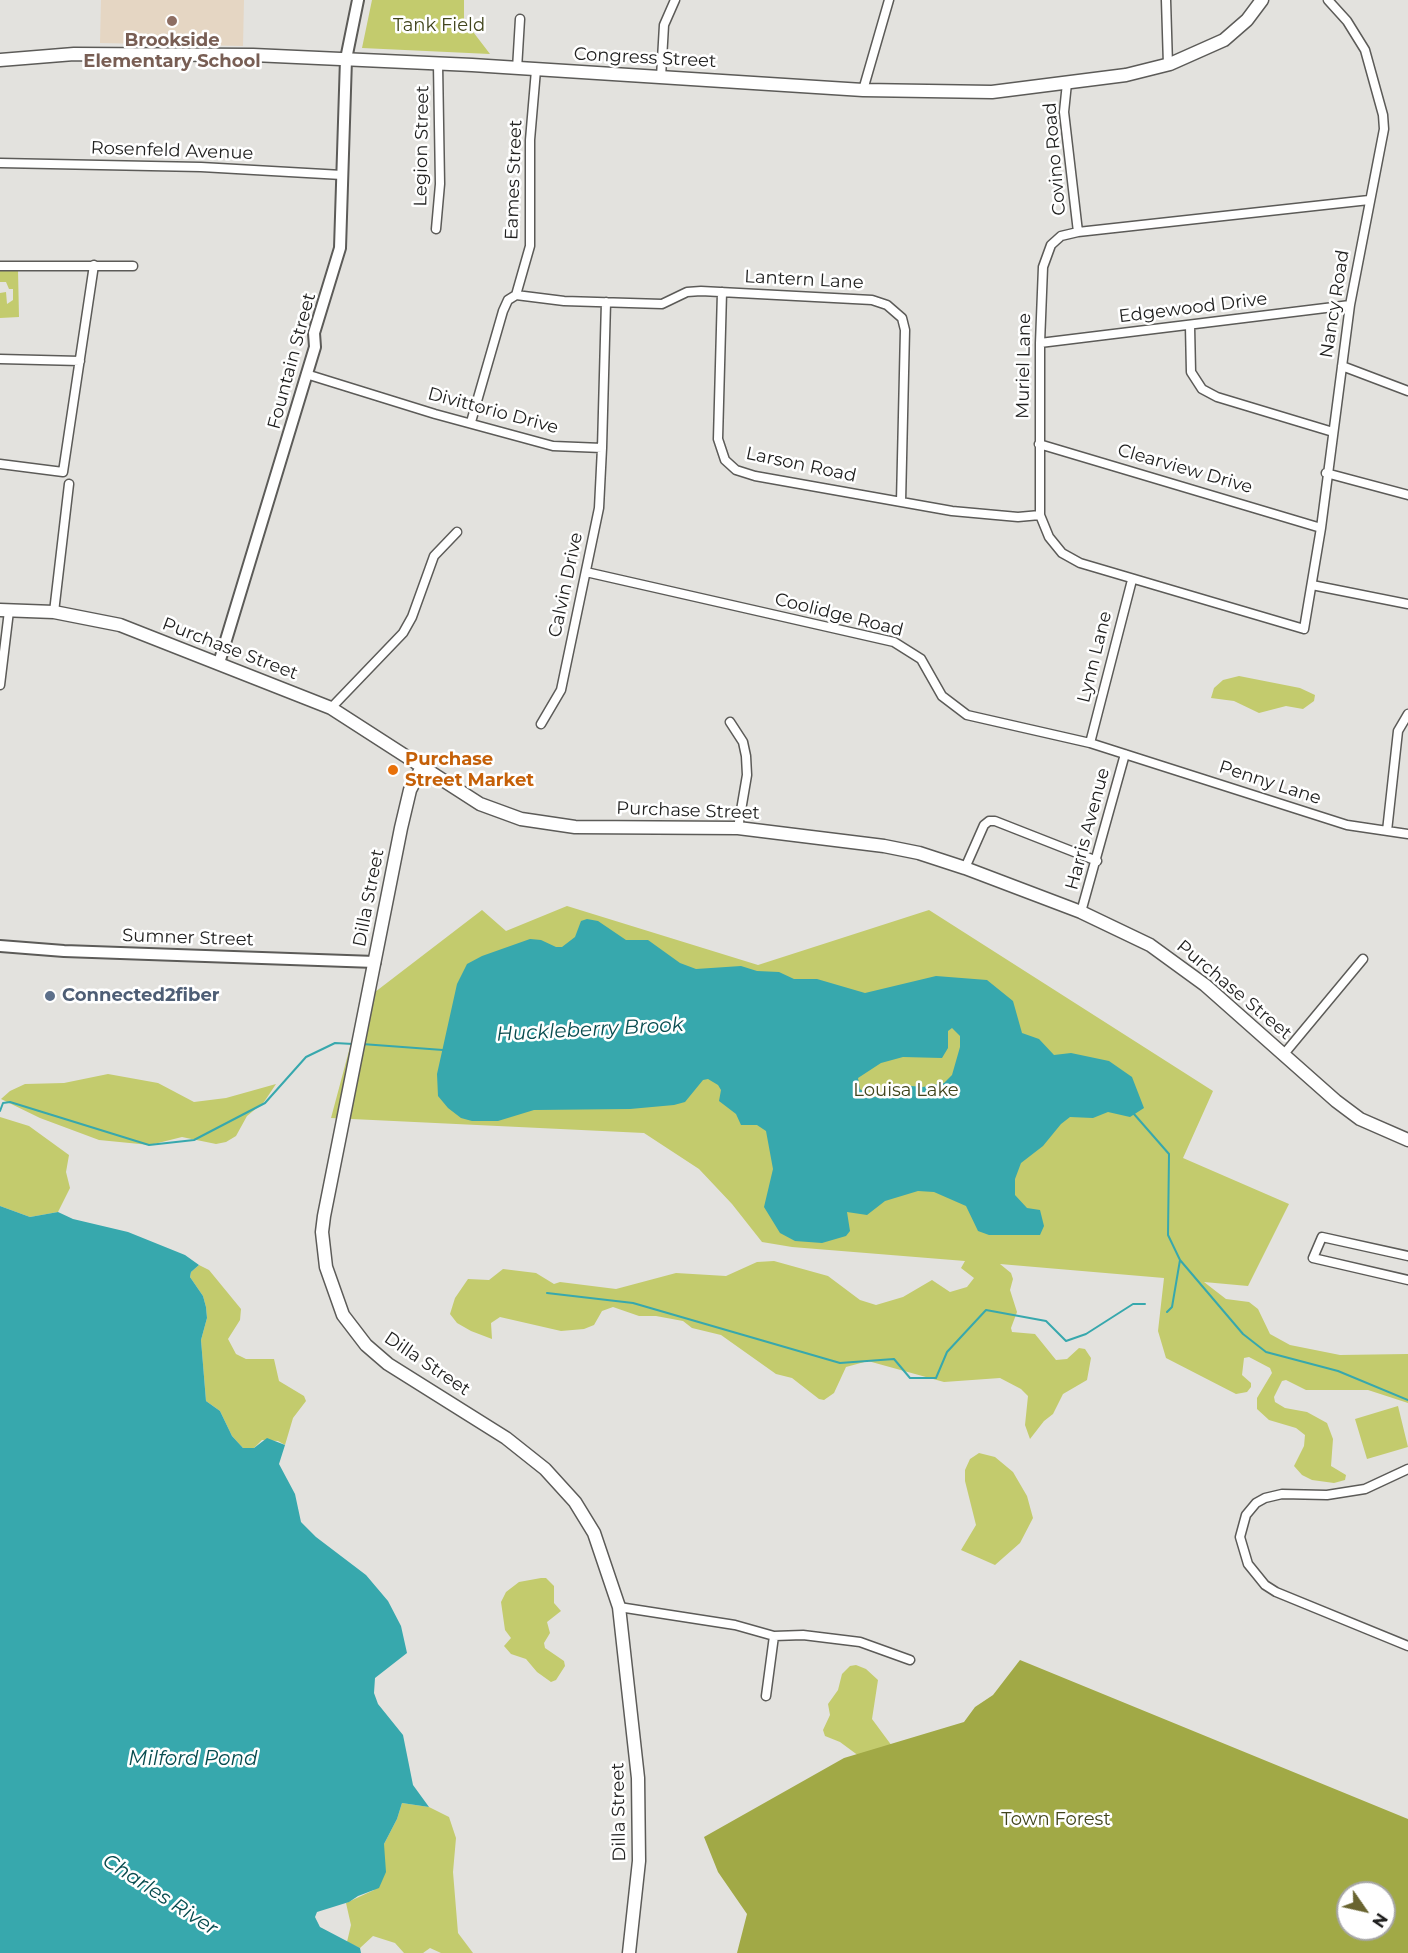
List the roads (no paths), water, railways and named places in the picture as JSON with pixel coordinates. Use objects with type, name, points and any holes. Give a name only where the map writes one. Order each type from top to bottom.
[{"type":"main road","name":"Congress Street","points":[[0,60],[74,54],[156,52],[346,59],[863,90],[992,92],[1126,75],[1168,65],[1213,47],[1224,40],[1247,20],[1262,0]]},
{"type":"main road","name":"Purchase Street","points":[[5,611],[54,612],[120,625],[331,708],[423,765],[480,804],[521,819],[575,826],[738,828],[884,846],[919,853],[965,868],[1081,912],[1150,945],[1180,964],[1360,1119],[1408,1140]]},
{"type":"main road","name":"Dilla Street","points":[[423,765],[410,790],[401,828],[322,1232],[328,1278],[343,1315],[366,1345],[388,1364],[506,1438],[557,1480],[594,1533],[619,1607],[640,1819],[637,1889],[629,1953]]},
{"type":"street","name":"Fountain Street","points":[[219,663],[315,347],[314,333],[340,248],[346,59],[358,0]]},
{"type":"street","points":[[661,77],[664,25],[675,0]]},
{"type":"street","points":[[863,90],[889,0]]},
{"type":"street","points":[[1166,0],[1168,65]]},
{"type":"street","name":"Nancy Road","points":[[1304,629],[1321,528],[1326,473],[1350,305],[1381,147],[1383,116],[1365,50],[1347,21],[1328,0]]},
{"type":"street","points":[[517,69],[520,19]]},
{"type":"street","name":"Legion Street","points":[[436,229],[440,184],[438,64]]},
{"type":"street","name":"Eames Street","points":[[471,422],[503,311],[508,300],[516,295],[530,246],[530,140],[536,70]]},
{"type":"street","name":"Covino Road","points":[[1067,83],[1064,112],[1078,232]]},
{"type":"street","name":"Rosenfeld Avenue","points":[[0,163],[201,167],[342,175]]},
{"type":"street","name":"Muriel Lane","points":[[1304,629],[1080,564],[1062,553],[1049,537],[1040,515],[1040,344],[1043,267],[1046,253],[1061,236],[1078,232],[1370,200]]},
{"type":"street","points":[[0,266],[133,266]]},
{"type":"street","points":[[0,464],[63,472],[94,266]]},
{"type":"street","name":"Lantern Lane","points":[[516,295],[662,304],[687,292],[722,292],[872,300],[887,305],[898,313],[904,324],[906,335],[901,502]]},
{"type":"street","name":"Larson Road","points":[[722,292],[718,439],[721,453],[729,465],[755,476],[901,502],[998,516],[1040,515]]},
{"type":"street","points":[[602,448],[606,302]]},
{"type":"street","name":"Edgewood Drive","points":[[1040,344],[1350,305]]},
{"type":"street","points":[[1190,326],[1191,372],[1203,389],[1226,400],[1333,432]]},
{"type":"street","points":[[0,359],[80,361]]},
{"type":"street","points":[[1342,366],[1408,391]]},
{"type":"street","name":"Divittorio Drive","points":[[306,374],[552,446],[602,448]]},
{"type":"street","name":"Clearview Drive","points":[[1039,444],[1321,528]]},
{"type":"street","name":"Calvin Drive","points":[[541,724],[561,690],[601,491],[602,448]]},
{"type":"street","points":[[1326,473],[1408,495]]},
{"type":"street","points":[[54,612],[69,484]]},
{"type":"street","points":[[331,708],[403,633],[412,617],[434,556],[457,532]]},
{"type":"street","name":"Coolidge Road","points":[[586,572],[894,642],[921,659],[942,696],[962,712],[1090,743],[1125,754]]},
{"type":"street","name":"Lynn Lane","points":[[1090,743],[1132,580]]},
{"type":"street","points":[[1312,585],[1408,604]]},
{"type":"street","points":[[0,685],[5,611]]},
{"type":"street","points":[[1387,831],[1398,731],[1408,714]]},
{"type":"street","points":[[729,722],[743,742],[746,756],[747,775],[738,828]]},
{"type":"street","name":"Penny Lane","points":[[1125,754],[1347,825],[1408,834]]},
{"type":"street","name":"Harris Avenue","points":[[1081,912],[1125,754]]},
{"type":"street","points":[[965,868],[984,825],[989,821],[995,821],[1097,861]]},
{"type":"street","name":"Sumner Street","points":[[0,946],[64,951],[375,962]]},
{"type":"street","points":[[1284,1054],[1363,959]]},
{"type":"street","points":[[1408,1256],[1322,1237],[1313,1258],[1408,1280]]},
{"type":"street","points":[[1408,1469],[1365,1489],[1328,1495],[1274,1495],[1256,1503],[1250,1509],[1243,1521],[1240,1537],[1248,1564],[1257,1578],[1270,1588],[1408,1646]]},
{"type":"street","points":[[619,1607],[735,1625],[774,1636],[803,1635],[860,1642],[910,1660]]},
{"type":"street","points":[[766,1696],[774,1636]]},
{"type":"water","name":"Louisa Lake","points":[[587,919],[598,921],[626,940],[648,940],[680,963],[696,969],[741,966],[757,971],[779,972],[794,979],[817,979],[865,993],[936,976],[987,980],[1013,1001],[1022,1033],[1039,1039],[1054,1055],[1071,1053],[1109,1061],[1132,1077],[1144,1108],[1130,1117],[1108,1112],[1093,1118],[1070,1117],[1061,1124],[1043,1146],[1021,1163],[1015,1179],[1015,1195],[1027,1208],[1040,1210],[1044,1226],[1040,1235],[989,1235],[978,1231],[966,1206],[934,1192],[918,1191],[885,1201],[867,1215],[847,1212],[850,1231],[846,1236],[822,1243],[795,1241],[780,1233],[764,1207],[773,1169],[766,1131],[757,1125],[741,1125],[736,1114],[719,1101],[721,1090],[718,1085],[708,1079],[703,1080],[685,1102],[674,1105],[630,1109],[534,1110],[498,1121],[472,1121],[461,1118],[438,1096],[437,1074],[457,984],[467,964],[482,956],[530,939],[562,947],[575,937],[581,921]],"holes":[[[952,1028],[960,1036],[960,1047],[952,1075],[944,1083],[923,1087],[900,1085],[875,1097],[869,1096],[860,1089],[858,1078],[881,1063],[903,1057],[942,1058],[948,1048],[948,1031]]]},
{"type":"water","name":"Milford Pond","points":[[0,1206],[30,1217],[58,1212],[73,1219],[128,1232],[185,1255],[199,1265],[191,1272],[190,1277],[203,1296],[206,1307],[207,1318],[201,1340],[206,1401],[220,1411],[232,1436],[243,1448],[254,1448],[267,1438],[285,1445],[279,1464],[295,1494],[301,1522],[316,1537],[366,1575],[388,1601],[401,1626],[407,1653],[375,1678],[374,1693],[378,1704],[403,1735],[413,1785],[429,1807],[402,1803],[397,1819],[384,1844],[386,1872],[379,1888],[349,1902],[317,1912],[315,1917],[320,1927],[360,1948],[361,1953],[0,1953]]},
{"type":"waterway","name":"Huckleberry Brook","points":[[0,1111],[3,1103],[10,1102],[149,1145],[194,1140],[265,1103],[306,1057],[335,1043],[353,1044]]},
{"type":"waterway","name":"Huckleberry Brook","points":[[362,1044],[443,1050]]},
{"type":"waterway","name":"Huckleberry Brook","points":[[1134,1114],[1169,1154],[1168,1235],[1180,1260],[1243,1334],[1266,1352],[1338,1371],[1408,1400]]},
{"type":"waterway","points":[[1167,1312],[1172,1307],[1180,1260]]},
{"type":"waterway","points":[[547,1293],[633,1303],[840,1363],[894,1359],[910,1378],[936,1378],[947,1352],[986,1310],[1046,1321],[1066,1341],[1086,1334],[1133,1304],[1145,1304]]},
{"type":"place","name":"Brookside Elementary School","points":[[172,21]]},
{"type":"place","name":"Purchase Street Market","points":[[393,770]]},
{"type":"place","name":"Connected2fiber","points":[[50,996]]},
{"type":"park label","name":"Tank Field","points":[[439,26]]},
{"type":"park label","name":"Town Forest","points":[[1056,1820]]},
{"type":"water label","name":"Charles River","points":[[160,1895]]}]
